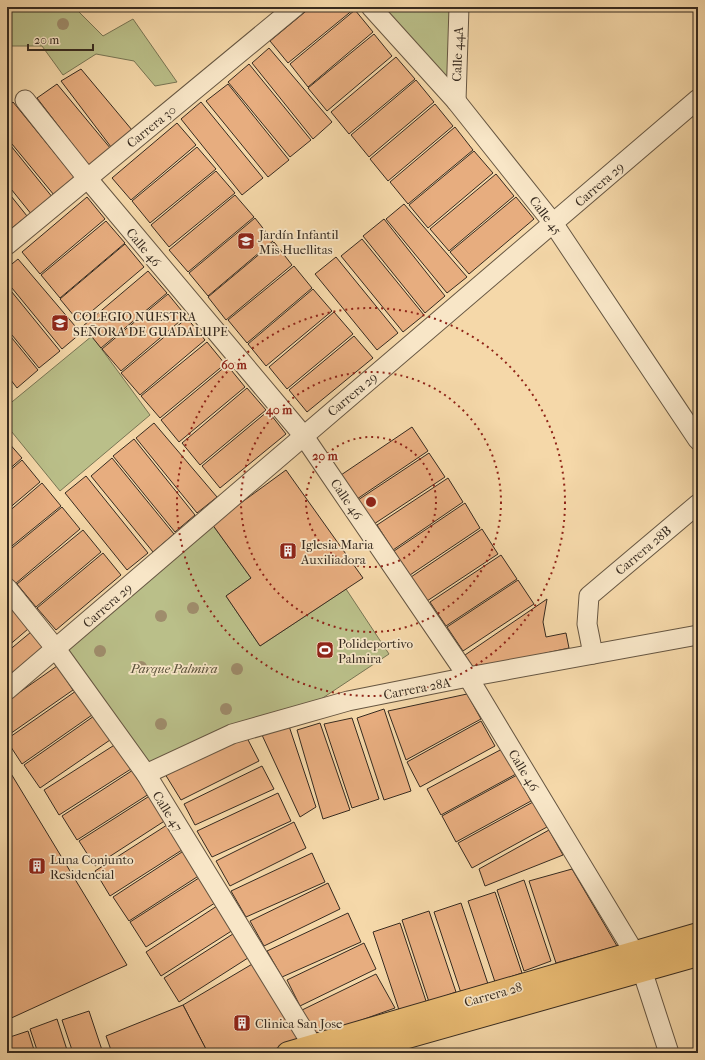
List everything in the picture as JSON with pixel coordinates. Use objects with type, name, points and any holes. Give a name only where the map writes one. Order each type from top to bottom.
[{"type":"main road","name":"Carrera 28","points":[[352,1053],[638,961],[698,934]]},
{"type":"main road","name":"Carrera 28","points":[[288,1053],[638,961],[698,955]]},
{"type":"street","name":"Carrera 30","points":[[7,245],[295,7]]},
{"type":"street","name":"Calle 45","points":[[371,7],[456,101],[554,223],[698,440]]},
{"type":"street","name":"Calle 44A","points":[[456,101],[459,7]]},
{"type":"street","name":"Carrera 29","points":[[7,690],[698,99]]},
{"type":"street","name":"Calle 46","points":[[25,100],[87,178],[304,435],[468,677],[638,961],[669,1053]]},
{"type":"street","name":"Carrera 28B","points":[[593,654],[587,624],[589,596],[698,504]]},
{"type":"street","name":"Calle 47","points":[[7,588],[56,649],[146,774],[313,1046]]},
{"type":"street","name":"Carrera 28A","points":[[146,774],[232,734],[348,701],[468,677],[698,636]]},
{"type":"green space","points":[[7,7],[74,7],[103,36],[133,19],[177,82],[155,86],[134,61],[96,54],[63,75],[42,46],[7,46]]},
{"type":"green space","points":[[379,7],[452,7],[450,86]]},
{"type":"green space","points":[[92,336],[150,415],[60,491],[7,426],[7,406]]},
{"type":"green space","name":"Parque Palmira","points":[[212,524],[251,578],[226,596],[260,646],[346,589],[389,654],[303,711],[146,774],[56,649]]},
{"type":"building","points":[[311,7],[353,7],[354,9],[288,63],[270,41]]},
{"type":"building","points":[[355,10],[373,32],[308,87],[290,64]]},
{"type":"building","points":[[374,34],[392,56],[327,111],[308,88]]},
{"type":"building","points":[[269,48],[332,122],[313,139],[252,63]]},
{"type":"building","points":[[396,57],[415,79],[349,134],[331,112]]},
{"type":"building","points":[[249,64],[311,140],[290,157],[228,82]]},
{"type":"building","points":[[81,69],[132,130],[111,147],[61,81]]},
{"type":"building","points":[[416,80],[434,102],[369,157],[351,135]]},
{"type":"building","points":[[57,84],[111,149],[90,167],[37,98]]},
{"type":"building","points":[[228,84],[289,160],[268,177],[206,101]]},
{"type":"building","points":[[13,102],[75,178],[54,195],[7,138],[7,107]]},
{"type":"building","points":[[201,102],[263,178],[242,195],[181,119]]},
{"type":"building","points":[[435,104],[453,126],[388,181],[370,159]]},
{"type":"building","points":[[177,123],[196,145],[131,200],[112,178]]},
{"type":"building","points":[[455,127],[473,150],[408,204],[390,182]]},
{"type":"building","points":[[7,141],[53,198],[32,215],[7,184]]},
{"type":"building","points":[[197,147],[216,169],[150,223],[132,201]]},
{"type":"building","points":[[474,151],[493,173],[428,228],[409,205]]},
{"type":"building","points":[[216,171],[235,193],[169,247],[151,225]]},
{"type":"building","points":[[496,174],[514,196],[449,251],[430,229]]},
{"type":"building","points":[[7,191],[27,216],[7,232]]},
{"type":"building","points":[[235,195],[254,217],[188,272],[169,250]]},
{"type":"building","points":[[87,197],[105,219],[40,274],[22,252]]},
{"type":"building","points":[[516,197],[534,219],[469,274],[450,252]]},
{"type":"building","points":[[404,204],[467,277],[447,293],[386,219]]},
{"type":"building","points":[[255,218],[273,241],[208,296],[189,273]]},
{"type":"building","points":[[384,219],[445,296],[425,313],[363,236]]},
{"type":"building","points":[[106,221],[125,243],[60,298],[41,275]]},
{"type":"building","points":[[362,239],[424,315],[403,332],[341,256]]},
{"type":"building","points":[[274,242],[292,265],[226,320],[208,297]]},
{"type":"building","points":[[125,244],[144,267],[79,322],[60,299]]},
{"type":"building","points":[[336,257],[398,333],[377,350],[315,274]]},
{"type":"building","points":[[18,259],[81,333],[62,349],[7,282],[7,268]]},
{"type":"building","points":[[294,266],[312,288],[247,343],[228,320]]},
{"type":"building","points":[[148,271],[167,293],[101,348],[83,326]]},
{"type":"building","points":[[7,286],[60,351],[39,368],[7,329]]},
{"type":"building","points":[[313,289],[332,311],[266,366],[248,344]]},
{"type":"building","points":[[168,294],[186,316],[121,371],[102,349]]},
{"type":"building","points":[[334,312],[353,334],[287,389],[269,367]]},
{"type":"building","points":[[187,318],[205,340],[140,395],[121,373]]},
{"type":"building","points":[[7,332],[38,370],[17,388],[7,375]]},
{"type":"building","points":[[354,336],[373,358],[307,412],[289,390]]},
{"type":"building","points":[[207,342],[225,364],[160,418],[141,396]]},
{"type":"building","points":[[227,365],[245,387],[179,442],[161,420]]},
{"type":"building","points":[[7,382],[12,389],[7,393]]},
{"type":"building","points":[[247,388],[266,410],[200,465],[182,443]]},
{"type":"building","points":[[268,411],[286,434],[220,488],[202,466]]},
{"type":"building","points":[[154,423],[217,497],[197,513],[136,438]]},
{"type":"building","points":[[412,427],[428,451],[357,499],[341,475]]},
{"type":"building","points":[[134,439],[195,515],[175,532],[113,456]]},
{"type":"building","points":[[7,441],[22,458],[7,471]]},
{"type":"building","points":[[429,453],[445,477],[374,524],[358,500]]},
{"type":"building","points":[[112,458],[174,534],[153,552],[91,476]]},
{"type":"building","points":[[22,460],[40,482],[7,510],[7,473]]},
{"type":"building","name":"Iglesia Maria Auxiliadora","points":[[286,470],[363,578],[260,646],[226,596],[251,578],[212,524]]},
{"type":"building","points":[[86,476],[148,553],[127,570],[65,493]]},
{"type":"building","points":[[448,478],[463,502],[393,550],[377,525]]},
{"type":"building","points":[[42,483],[61,506],[7,550],[7,513]]},
{"type":"building","points":[[465,503],[480,528],[410,575],[394,551]]},
{"type":"building","points":[[62,507],[80,529],[15,584],[7,574],[7,552]]},
{"type":"building","points":[[482,529],[498,554],[427,601],[411,577]]},
{"type":"building","points":[[83,530],[101,552],[36,607],[17,584]]},
{"type":"building","points":[[103,553],[121,575],[56,630],[37,608]]},
{"type":"building","points":[[501,555],[517,579],[446,626],[430,602]]},
{"type":"building","points":[[518,580],[534,604],[463,651],[447,627]]},
{"type":"building","points":[[547,599],[543,622],[546,637],[566,633],[569,648],[474,669],[465,655]]},
{"type":"building","points":[[10,607],[28,629],[7,647],[7,610]]},
{"type":"building","points":[[31,632],[43,647],[7,677],[7,652]]},
{"type":"building","points":[[57,666],[73,690],[7,736],[7,701]]},
{"type":"building","points":[[76,691],[92,715],[22,764],[7,739]]},
{"type":"building","points":[[467,694],[481,719],[406,760],[388,711]]},
{"type":"building","points":[[384,709],[411,791],[384,800],[357,718]]},
{"type":"building","points":[[94,716],[110,740],[40,788],[24,765]]},
{"type":"building","points":[[352,718],[379,799],[352,808],[324,724]]},
{"type":"building","points":[[481,721],[495,746],[420,787],[407,762]]},
{"type":"building","points":[[320,723],[350,810],[323,819],[297,730]]},
{"type":"building","points":[[289,726],[316,807],[300,817],[262,735]]},
{"type":"building","points":[[246,736],[259,761],[181,800],[165,774]]},
{"type":"building","points":[[116,744],[131,769],[59,815],[44,790]]},
{"type":"building","points":[[502,749],[516,774],[441,815],[427,789]]},
{"type":"building","points":[[262,766],[274,789],[195,825],[184,804]]},
{"type":"building","name":"Luna Conjunto Residencial","points":[[7,767],[127,965],[7,1020]]},
{"type":"building","points":[[133,770],[149,794],[77,840],[62,816]]},
{"type":"building","points":[[517,775],[531,801],[456,842],[442,816]]},
{"type":"building","points":[[278,793],[291,821],[212,857],[197,831]]},
{"type":"building","points":[[151,795],[166,820],[95,866],[79,841]]},
{"type":"building","points":[[533,802],[547,827],[472,868],[458,843]]},
{"type":"building","points":[[294,822],[306,848],[230,886],[216,861]]},
{"type":"building","points":[[167,825],[182,850],[110,896],[95,871]]},
{"type":"building","points":[[549,830],[563,855],[485,886],[479,869]]},
{"type":"building","points":[[185,850],[200,875],[129,921],[113,897]]},
{"type":"building","points":[[312,853],[325,882],[246,917],[231,891]]},
{"type":"building","points":[[572,869],[617,946],[556,963],[529,881]]},
{"type":"building","points":[[202,876],[218,901],[146,947],[130,922]]},
{"type":"building","points":[[524,880],[551,961],[524,971],[497,890]]},
{"type":"building","points":[[328,883],[340,909],[264,946],[250,921]]},
{"type":"building","points":[[495,892],[522,973],[495,982],[468,901]]},
{"type":"building","points":[[461,903],[488,984],[461,993],[434,912]]},
{"type":"building","points":[[217,906],[233,930],[161,976],[146,952]]},
{"type":"building","points":[[429,911],[456,992],[429,1002],[402,920]]},
{"type":"building","points":[[348,913],[361,942],[282,977],[267,951]]},
{"type":"building","points":[[400,923],[427,1004],[400,1013],[373,932]]},
{"type":"building","points":[[236,932],[251,956],[179,1002],[164,978]]},
{"type":"building","points":[[364,943],[376,969],[300,1006],[287,980]]},
{"type":"building","name":"Clinica San Jose","points":[[254,963],[303,1041],[260,1053],[208,1053],[183,1005]]},
{"type":"building","points":[[376,974],[395,1008],[317,1036],[300,1011]]},
{"type":"building","points":[[183,1005],[208,1053],[112,1053],[106,1036]]},
{"type":"building","points":[[89,1011],[103,1053],[73,1053],[62,1020]]},
{"type":"building","points":[[57,1019],[68,1053],[38,1053],[30,1029]]},
{"type":"building","points":[[28,1031],[35,1053],[7,1053],[7,1038]]},
{"type":"place","name":"Jardín Infantil Mis Huellitas","points":[[246,241]]},
{"type":"place","name":"COLEGIO NUESTRA SEÑORA DE GUADALUPE","points":[[60,323]]},
{"type":"place","name":"Iglesia Maria Auxiliadora","points":[[288,551]]},
{"type":"place","name":"Polideportivo Palmira","points":[[325,650]]},
{"type":"place","name":"Luna Conjunto Residencial","points":[[37,866]]},
{"type":"place","name":"Clinica San Jose","points":[[242,1023]]}]
